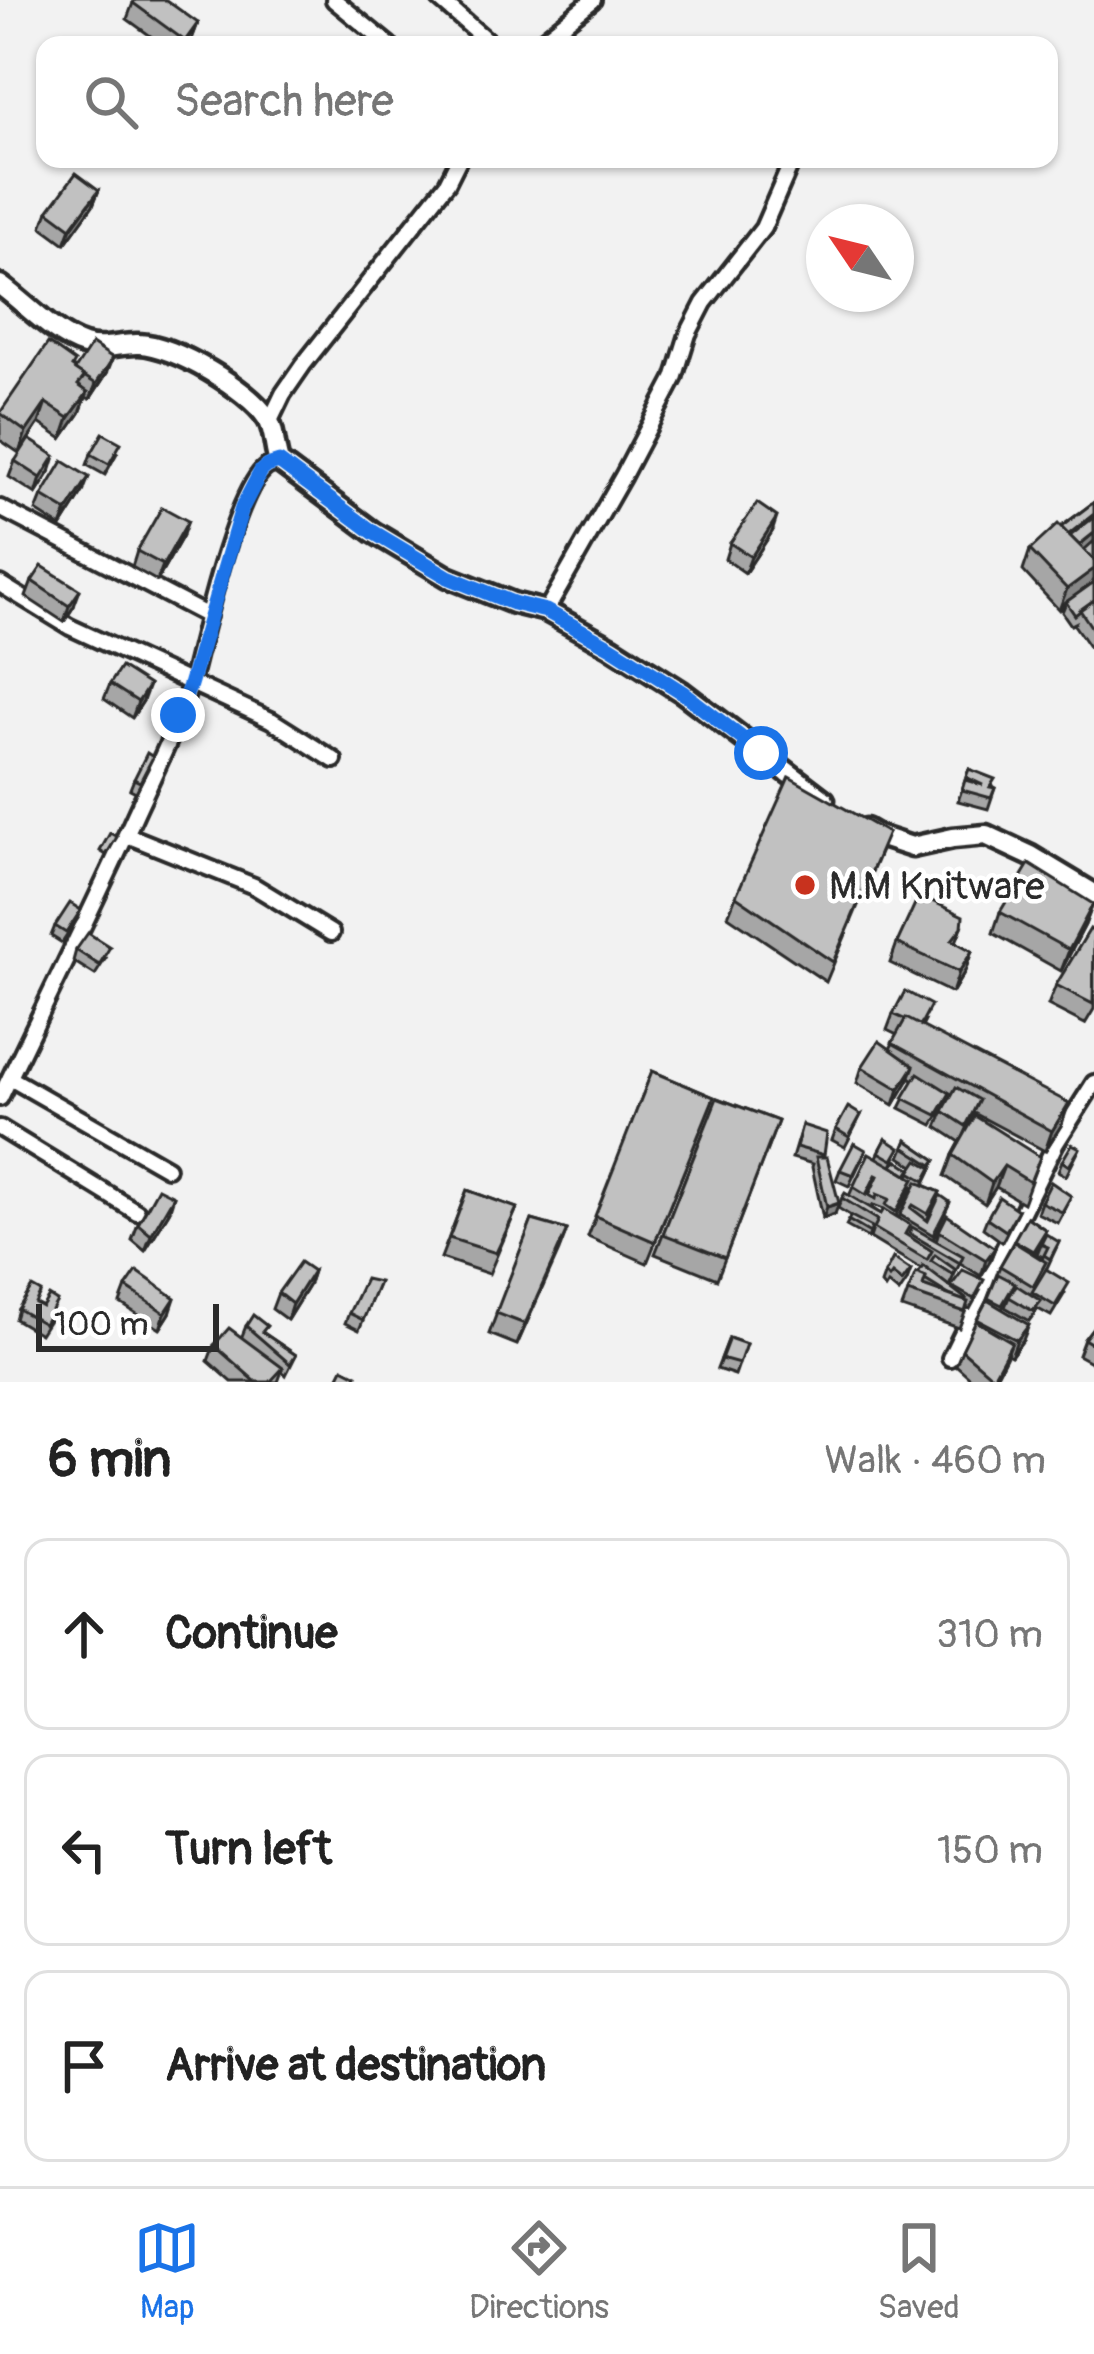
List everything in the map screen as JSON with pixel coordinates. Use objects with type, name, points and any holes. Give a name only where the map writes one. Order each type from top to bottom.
[{"type":"street","points":[[334,0],[378,36]]},
{"type":"street","points":[[440,0],[482,36]]},
{"type":"street","points":[[547,36],[592,0]]},
{"type":"street","points":[[454,168],[283,394],[270,421],[279,462],[373,532],[448,577],[546,611],[611,647],[682,692],[831,806]]},
{"type":"street","points":[[546,611],[674,380],[688,334],[704,303],[763,228],[790,168]]},
{"type":"street","points":[[0,285],[71,340],[89,347],[159,346],[189,360],[242,394],[270,421]]},
{"type":"street","points":[[0,1098],[162,757],[190,685],[242,508],[261,471],[279,462]]},
{"type":"street","points":[[0,508],[208,616]]},
{"type":"street","points":[[0,584],[70,627],[271,720],[334,760]]},
{"type":"street","points":[[849,819],[878,836],[913,847],[986,835],[1094,894]]},
{"type":"street","points":[[127,835],[254,886],[331,933]]},
{"type":"street","points":[[10,1078],[167,1168]]},
{"type":"street","points":[[950,1358],[1057,1144],[1094,1083]]},
{"type":"street","points":[[0,1128],[137,1211]]},
{"type":"building","points":[[166,0],[198,23],[189,36],[178,36],[133,3]]},
{"type":"building","points":[[76,173],[99,190],[71,228],[48,211]]},
{"type":"building","points":[[48,343],[75,362],[72,367],[85,376],[78,385],[88,392],[69,418],[46,403],[26,432],[0,413]]},
{"type":"building","points":[[92,344],[113,358],[96,384],[75,370]]},
{"type":"building","points":[[103,433],[121,443],[109,464],[91,454]]},
{"type":"building","points":[[29,439],[55,456],[41,478],[15,461]]},
{"type":"building","points":[[63,461],[89,477],[67,511],[42,496]]},
{"type":"building","points":[[1094,502],[1094,514],[1068,535],[1061,527]]},
{"type":"building","points":[[757,503],[777,517],[751,557],[730,543]]},
{"type":"building","points":[[162,507],[188,521],[163,565],[137,551]]},
{"type":"building","points":[[1094,517],[1094,533],[1079,545],[1070,536]]},
{"type":"building","points":[[1058,524],[1094,560],[1094,569],[1067,589],[1030,550]]},
{"type":"building","points":[[1094,541],[1094,560],[1084,550]]},
{"type":"building","points":[[42,566],[80,590],[69,606],[32,581]]},
{"type":"building","points":[[1094,582],[1094,600],[1075,615],[1066,602]]},
{"type":"building","points":[[1094,600],[1094,631],[1080,610]]},
{"type":"building","points":[[121,667],[149,685],[138,702],[110,684]]},
{"type":"building","points":[[147,753],[153,757],[140,782],[134,779]]},
{"type":"building","points":[[969,769],[995,779],[991,798],[962,790],[965,780],[983,785],[966,777]]},
{"type":"building","name":"M.M Knitware","points":[[789,777],[888,833],[833,962],[736,896]]},
{"type":"building","points":[[110,833],[117,837],[106,855],[100,851]]},
{"type":"building","points":[[1029,864],[1093,904],[1069,950],[1000,912]]},
{"type":"building","points":[[919,895],[963,916],[962,927],[952,940],[972,951],[959,972],[897,943]]},
{"type":"building","points":[[70,903],[81,910],[66,933],[55,926]]},
{"type":"building","points":[[1090,929],[1094,932],[1093,1004],[1056,985]]},
{"type":"building","points":[[88,933],[110,947],[99,965],[76,950]]},
{"type":"building","points":[[905,991],[931,1005],[920,1026],[893,1014]]},
{"type":"building","points":[[906,1018],[1069,1103],[1052,1131],[892,1043]]},
{"type":"building","points":[[879,1041],[914,1066],[899,1089],[862,1067]]},
{"type":"building","points":[[652,1071],[714,1097],[655,1242],[595,1216]]},
{"type":"building","points":[[918,1073],[950,1093],[937,1115],[903,1098]]},
{"type":"building","points":[[956,1087],[979,1100],[966,1126],[943,1111]]},
{"type":"building","points":[[717,1098],[778,1121],[725,1258],[663,1234]]},
{"type":"building","points":[[848,1107],[861,1115],[849,1137],[836,1129]]},
{"type":"building","points":[[975,1116],[1040,1157],[1030,1182],[1004,1166],[992,1183],[953,1155]]},
{"type":"building","points":[[802,1125],[827,1133],[824,1155],[796,1147]]},
{"type":"building","points":[[886,1139],[900,1148],[893,1160],[879,1152]]},
{"type":"building","points":[[907,1140],[936,1160],[932,1165],[904,1147]]},
{"type":"building","points":[[854,1143],[866,1150],[853,1175],[840,1170]]},
{"type":"building","points":[[1072,1144],[1080,1148],[1069,1166],[1062,1161]]},
{"type":"building","points":[[869,1153],[914,1179],[896,1212],[886,1205],[889,1199],[869,1195],[878,1176],[866,1195],[853,1187]]},
{"type":"building","points":[[816,1157],[827,1157],[839,1203],[827,1207]]},
{"type":"building","points":[[897,1160],[911,1169],[907,1175],[893,1166]]},
{"type":"building","points":[[918,1160],[932,1168],[925,1181],[910,1172]]},
{"type":"building","points":[[917,1182],[940,1192],[928,1214],[911,1208],[928,1221],[940,1195],[950,1202],[933,1235],[900,1215]]},
{"type":"building","points":[[1051,1182],[1071,1196],[1062,1212],[1041,1202]]},
{"type":"building","points":[[158,1188],[174,1196],[151,1235],[138,1224]]},
{"type":"building","points":[[467,1190],[517,1208],[496,1253],[449,1238]]},
{"type":"building","points":[[845,1193],[910,1225],[905,1234],[932,1251],[927,1260],[874,1228],[878,1220],[842,1198]]},
{"type":"building","points":[[999,1197],[1018,1210],[1006,1231],[987,1218]]},
{"type":"building","points":[[947,1215],[995,1248],[986,1260],[939,1231]]},
{"type":"building","points":[[851,1216],[872,1227],[870,1233],[848,1220]]},
{"type":"building","points":[[1027,1217],[1046,1230],[1033,1251],[1014,1240]]},
{"type":"building","points":[[532,1220],[567,1230],[525,1324],[496,1313]]},
{"type":"building","points":[[912,1227],[963,1256],[960,1263],[909,1233]]},
{"type":"building","points":[[1046,1234],[1059,1242],[1050,1259],[1044,1255],[1048,1247],[1041,1244]]},
{"type":"building","points":[[1014,1242],[1046,1262],[1033,1286],[1000,1266]]},
{"type":"building","points":[[935,1255],[956,1270],[953,1275],[931,1261]]},
{"type":"building","points":[[893,1258],[911,1270],[902,1282],[885,1273]]},
{"type":"building","points":[[300,1262],[313,1271],[292,1304],[278,1293]]},
{"type":"building","points":[[923,1266],[966,1299],[925,1280],[918,1274]]},
{"type":"building","points":[[1046,1269],[1069,1283],[1055,1306],[1032,1292]]},
{"type":"building","points":[[963,1270],[984,1280],[974,1299],[951,1286]]},
{"type":"building","points":[[137,1271],[175,1298],[165,1313],[126,1287]]},
{"type":"building","points":[[916,1273],[926,1277],[923,1286],[968,1302],[965,1312],[908,1292]]},
{"type":"building","points":[[998,1274],[1015,1283],[1002,1305],[988,1298]]},
{"type":"building","points":[[365,1279],[379,1282],[363,1320],[349,1313]]},
{"type":"building","points":[[1016,1285],[1041,1301],[1033,1311],[1009,1297]]},
{"type":"building","points":[[32,1287],[41,1292],[35,1303],[42,1307],[49,1296],[57,1301],[44,1324],[18,1309]]},
{"type":"building","points":[[987,1300],[1029,1325],[1017,1340],[977,1319]]},
{"type":"building","points":[[253,1315],[267,1326],[262,1332],[296,1355],[290,1364],[246,1326]]},
{"type":"building","points":[[976,1321],[1012,1342],[993,1377],[962,1350]]},
{"type":"building","points":[[1094,1326],[1094,1345],[1084,1339]]},
{"type":"building","points":[[229,1328],[283,1368],[270,1382],[256,1382],[214,1345]]},
{"type":"building","points":[[729,1338],[746,1344],[739,1364],[721,1359]]},
{"type":"building","points":[[343,1368],[357,1375],[354,1382],[336,1382]]},
{"type":"place","name":"M.M Knitware","points":[[805,885]]},
{"type":"route","points":[[178,715],[242,508],[261,471],[279,462],[373,532],[448,577],[546,611],[611,647],[682,692],[761,753]]}]
